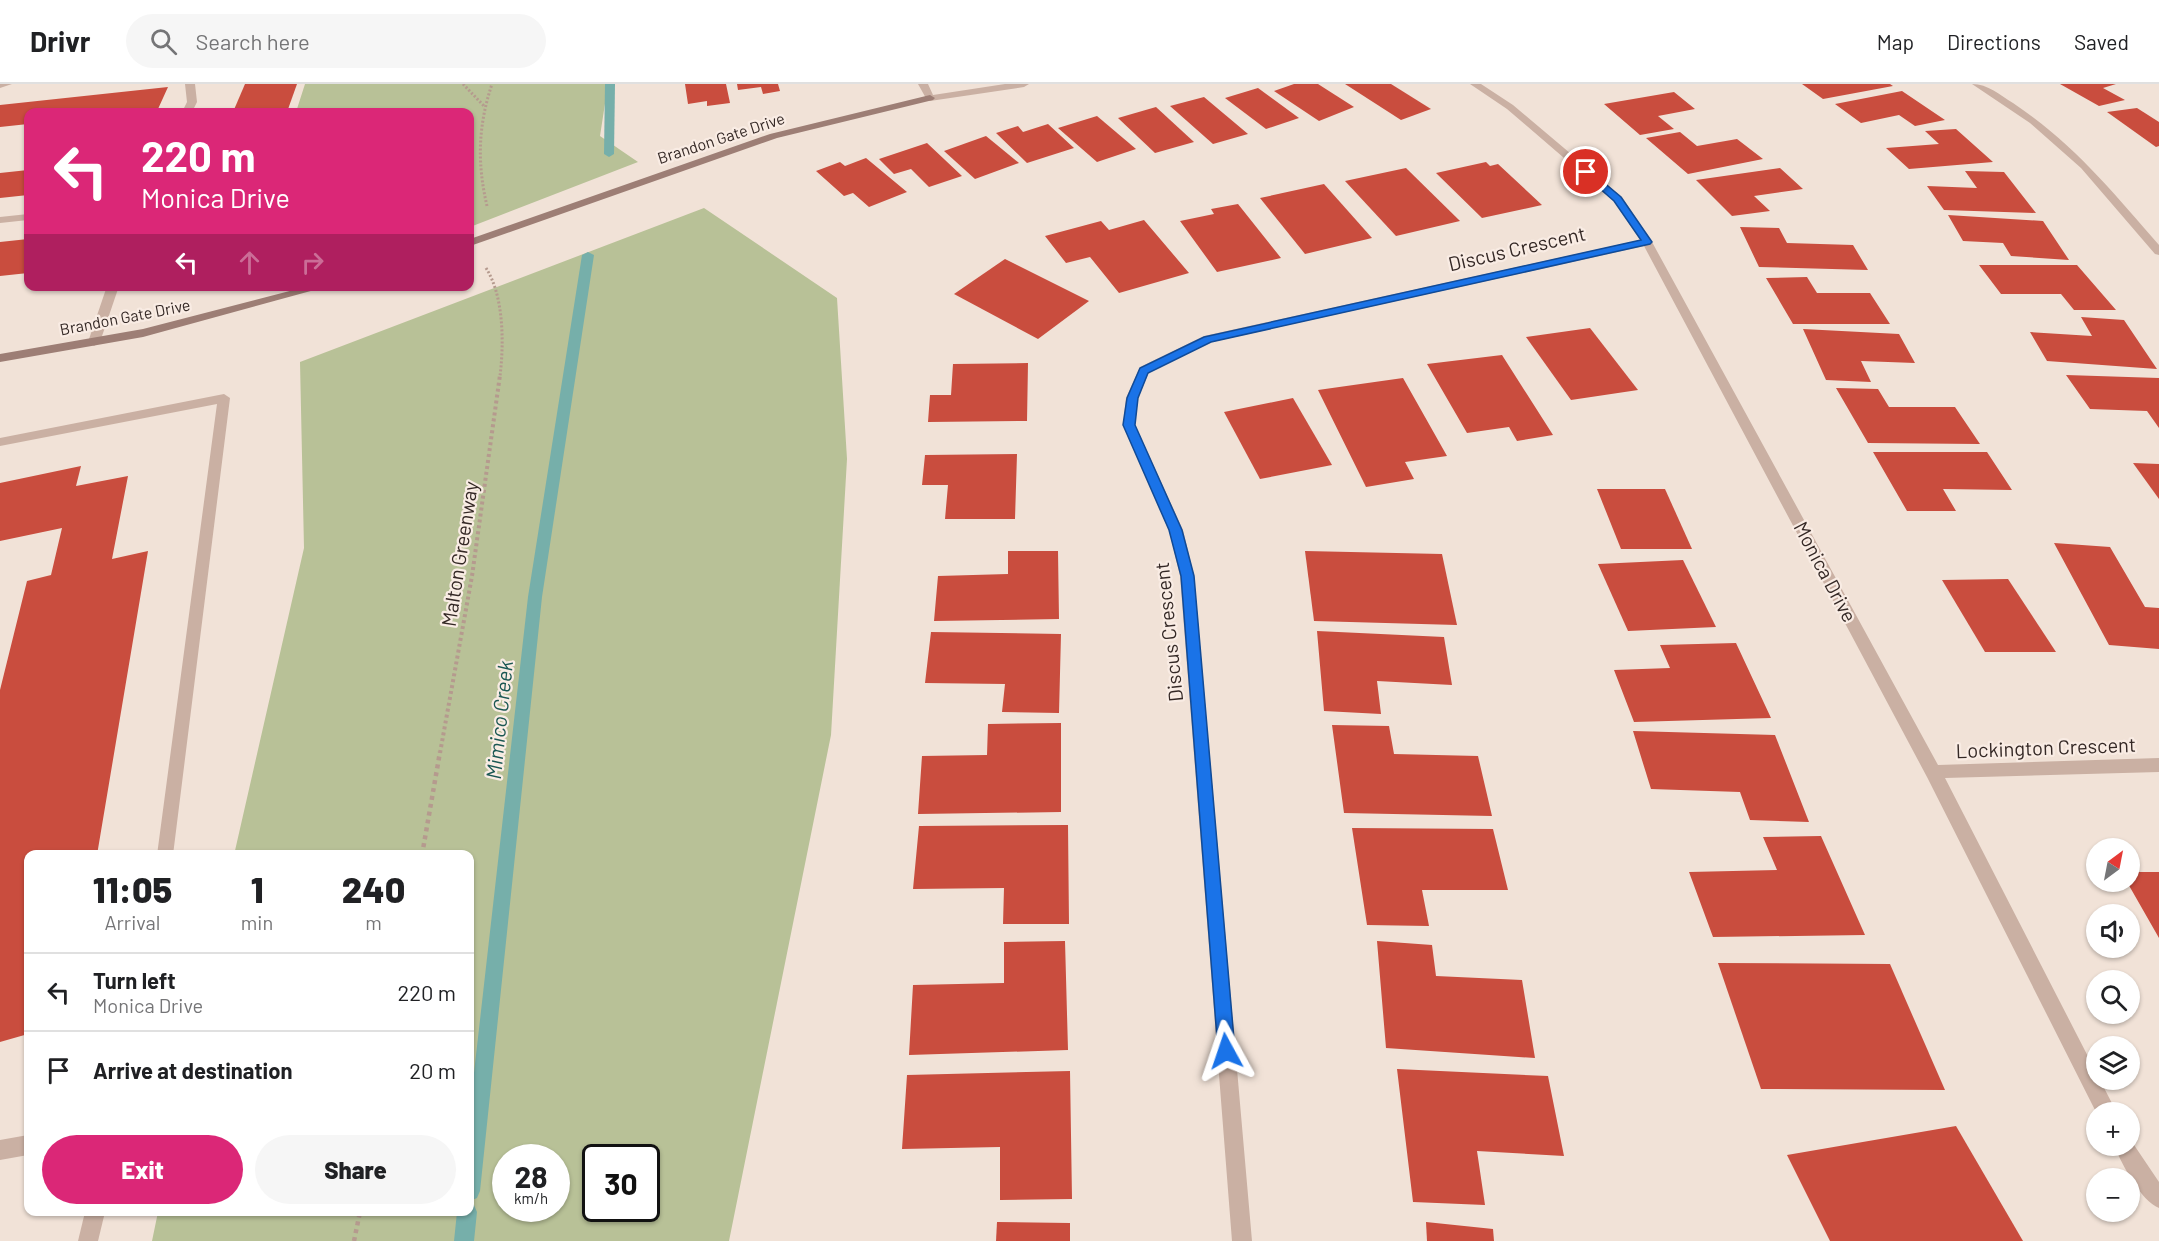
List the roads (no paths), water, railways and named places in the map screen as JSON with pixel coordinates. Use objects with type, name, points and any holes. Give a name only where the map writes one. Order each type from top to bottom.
[{"type":"street","points":[[0,85],[7,84]]},
{"type":"street","points":[[189,108],[192,102],[190,84]]},
{"type":"street","points":[[923,84],[930,98]]},
{"type":"street","name":"Brandon Gate Drive","points":[[474,242],[774,136],[930,98],[1024,84]]},
{"type":"street","name":"Monica Drive","points":[[1475,84],[1510,107],[1617,199],[1647,242],[1933,772],[2101,1102]]},
{"type":"street","points":[[1977,84],[2033,122],[2085,166],[2159,252]]},
{"type":"street","points":[[0,220],[24,217]]},
{"type":"street","name":"Discus Crescent","points":[[1242,1241],[1187,576],[1176,530],[1129,425],[1132,398],[1144,370],[1208,339],[1647,242]]},
{"type":"street","points":[[94,342],[111,291]]},
{"type":"street","name":"Brandon Gate Drive","points":[[0,358],[143,333],[305,291]]},
{"type":"street","points":[[0,442],[224,398],[166,850]]},
{"type":"street","name":"Lockington Crescent","points":[[1933,772],[2159,765]]},
{"type":"street","points":[[0,1150],[24,1146]]},
{"type":"street","points":[[2129,1156],[2159,1198]]},
{"type":"street","points":[[88,1241],[94,1216]]},
{"type":"waterway","name":"Mimico Creek","points":[[609,154],[610,84]]},
{"type":"waterway","name":"Mimico Creek","points":[[474,1154],[535,597],[588,255]]},
{"type":"waterway","name":"Mimico Creek","points":[[464,1241],[467,1216]]}]
